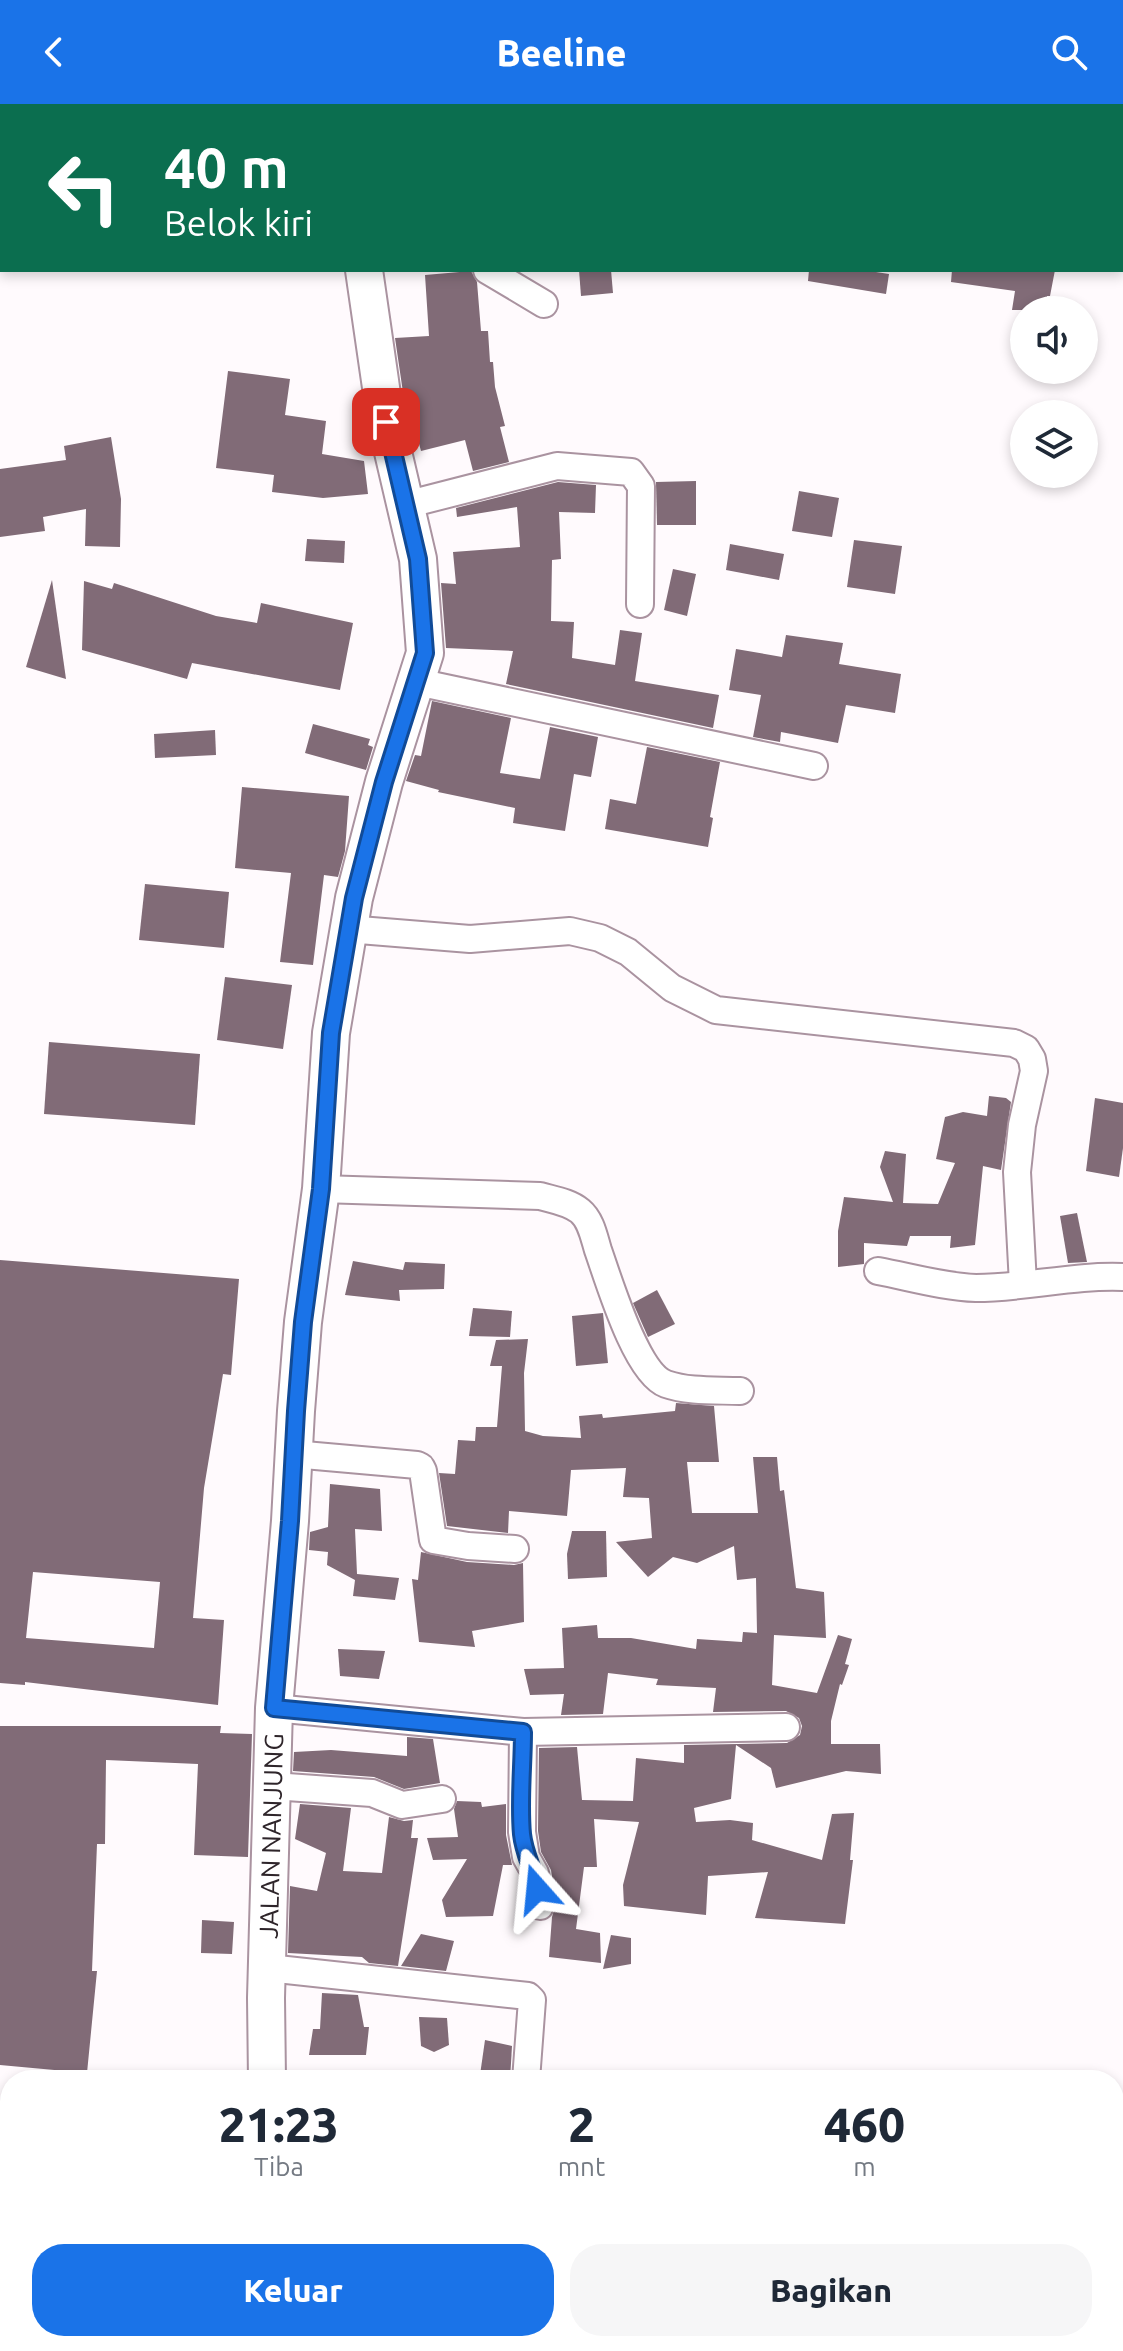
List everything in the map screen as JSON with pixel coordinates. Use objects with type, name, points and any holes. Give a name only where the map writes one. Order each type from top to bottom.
[{"type":"main road","name":"JALAN NANJUNG","points":[[267,2070],[267,1922],[274,1708],[303,1322],[321,1189],[331,1033],[347,929],[384,782],[425,653],[418,559],[386,422],[364,272]]},
{"type":"street","points":[[490,272],[544,304]]},
{"type":"street","points":[[405,505],[557,466],[631,472],[641,486],[640,604]]},
{"type":"street","points":[[417,682],[814,766]]},
{"type":"street","points":[[347,929],[470,939],[570,931],[600,938],[628,952],[672,988],[716,1010],[1014,1043],[1026,1049],[1034,1071],[1022,1125],[1017,1172],[1023,1284]]},
{"type":"street","points":[[321,1189],[540,1196],[568,1203],[586,1217],[630,1333],[651,1375],[666,1384],[685,1388],[740,1391]]},
{"type":"street","points":[[878,1271],[971,1288],[1093,1276],[1123,1277]]},
{"type":"street","points":[[293,1454],[421,1467],[433,1540],[515,1549]]},
{"type":"street","points":[[274,1708],[523,1732],[786,1727]]},
{"type":"street","points":[[523,1732],[522,1832],[526,1857],[535,1873],[540,1906]]},
{"type":"street","points":[[273,1786],[372,1793],[402,1805],[442,1799]]},
{"type":"street","points":[[268,1968],[528,1996],[532,2000],[527,2070]]},
{"type":"building","points":[[472,272],[477,282],[481,331],[488,331],[490,362],[493,362],[495,387],[505,426],[500,427],[509,462],[473,471],[465,440],[421,451],[409,406],[405,406],[395,338],[429,336],[425,275]]},
{"type":"building","points":[[579,272],[611,272],[613,293],[581,296]]},
{"type":"building","points":[[809,272],[889,274],[886,294],[808,281]]},
{"type":"building","points":[[952,272],[1055,272],[1050,296],[1014,296],[1015,291],[951,282]]},
{"type":"building","points":[[228,371],[290,379],[285,415],[326,421],[322,454],[364,461],[368,494],[323,498],[272,492],[274,475],[216,468]]},
{"type":"building","points":[[111,437],[121,499],[120,547],[85,546],[86,509],[43,517],[45,531],[0,537],[0,469],[66,460],[64,446]]},
{"type":"building","points":[[696,481],[696,525],[657,525],[656,482]]},
{"type":"building","points":[[558,482],[596,485],[595,513],[559,512],[561,559],[552,560],[551,621],[574,622],[572,658],[615,665],[620,630],[642,633],[635,681],[719,695],[713,728],[506,684],[513,651],[446,648],[441,583],[456,584],[453,552],[520,547],[517,507],[457,517],[456,508]]},
{"type":"building","points":[[799,491],[839,498],[832,537],[792,531]]},
{"type":"building","points":[[307,539],[345,541],[344,563],[305,561]]},
{"type":"building","points":[[854,540],[902,546],[895,594],[847,587]]},
{"type":"building","points":[[730,544],[784,554],[779,580],[726,570]]},
{"type":"building","points":[[673,569],[696,574],[687,616],[664,610]]},
{"type":"building","points":[[52,580],[66,679],[26,667]]},
{"type":"building","points":[[84,581],[112,589],[114,583],[216,616],[257,623],[261,603],[353,623],[340,690],[192,663],[187,679],[82,650]]},
{"type":"building","points":[[786,635],[843,643],[839,664],[901,674],[895,713],[846,705],[838,743],[781,732],[780,742],[753,737],[761,695],[729,690],[736,649],[782,657]]},
{"type":"building","points":[[432,701],[511,718],[500,773],[540,779],[550,727],[598,737],[591,777],[574,774],[565,831],[513,823],[515,808],[438,792],[406,781],[415,755],[421,756]]},
{"type":"building","points":[[313,724],[370,739],[368,745],[373,747],[366,770],[305,753]]},
{"type":"building","points":[[215,730],[216,755],[155,758],[154,734]]},
{"type":"building","points":[[647,747],[720,762],[708,847],[605,829],[610,799],[636,804]]},
{"type":"building","points":[[242,787],[349,796],[345,851],[338,877],[324,875],[313,965],[280,962],[291,873],[235,868]]},
{"type":"building","points":[[145,884],[229,892],[224,948],[139,940]]},
{"type":"building","points":[[225,977],[292,985],[283,1049],[217,1040]]},
{"type":"building","points":[[49,1042],[200,1054],[195,1125],[44,1114]]},
{"type":"building","points":[[989,1096],[1006,1098],[1011,1102],[1001,1170],[983,1166],[975,1245],[950,1248],[951,1236],[910,1236],[907,1246],[864,1243],[864,1264],[838,1267],[838,1231],[844,1197],[893,1202],[880,1167],[885,1151],[906,1154],[903,1203],[938,1204],[955,1163],[936,1159],[945,1117],[963,1112],[987,1116]]},
{"type":"building","points":[[1095,1098],[1123,1103],[1123,1148],[1119,1177],[1086,1171]]},
{"type":"building","points":[[1077,1213],[1087,1262],[1068,1263],[1060,1216]]},
{"type":"building","points":[[0,1260],[239,1279],[231,1375],[223,1374],[204,1488],[193,1618],[224,1620],[218,1705],[25,1682],[25,1685],[0,1683]],"holes":[[[33,1572],[160,1582],[154,1648],[26,1638]]]},
{"type":"building","points":[[353,1261],[403,1270],[405,1262],[445,1264],[444,1289],[399,1290],[400,1301],[345,1295]]},
{"type":"building","points":[[657,1290],[675,1324],[648,1337],[633,1303]]},
{"type":"building","points":[[473,1308],[512,1311],[510,1337],[469,1336]]},
{"type":"building","points":[[603,1313],[608,1363],[576,1366],[572,1316]]},
{"type":"building","points":[[528,1339],[524,1373],[525,1431],[543,1436],[581,1438],[579,1416],[602,1414],[603,1418],[675,1411],[676,1403],[714,1406],[719,1462],[687,1462],[692,1513],[758,1513],[753,1457],[777,1457],[796,1588],[824,1592],[826,1638],[774,1635],[772,1685],[817,1693],[838,1635],[852,1639],[845,1664],[849,1665],[840,1684],[831,1721],[831,1744],[880,1744],[881,1774],[846,1771],[776,1788],[771,1768],[736,1745],[731,1799],[694,1808],[696,1822],[730,1820],[753,1823],[752,1840],[822,1860],[832,1814],[854,1813],[850,1860],[853,1860],[845,1924],[755,1918],[768,1872],[708,1876],[706,1915],[624,1906],[623,1885],[639,1822],[594,1819],[597,1867],[584,1867],[576,1929],[600,1933],[601,1963],[549,1957],[556,1904],[551,1870],[541,1852],[538,1831],[539,1748],[577,1747],[582,1800],[633,1801],[636,1758],[684,1763],[684,1745],[787,1743],[800,1735],[802,1726],[799,1718],[786,1711],[713,1712],[716,1688],[656,1685],[658,1679],[608,1673],[603,1714],[561,1715],[564,1694],[530,1695],[524,1669],[564,1668],[562,1628],[597,1625],[598,1638],[631,1638],[696,1649],[697,1639],[742,1642],[743,1632],[757,1633],[756,1578],[737,1580],[734,1546],[697,1563],[673,1557],[648,1577],[616,1542],[652,1538],[649,1498],[623,1497],[626,1468],[571,1470],[567,1516],[509,1511],[508,1533],[447,1526],[439,1473],[455,1474],[458,1440],[475,1441],[476,1427],[497,1427],[502,1366],[490,1366],[496,1340]]},
{"type":"building","points":[[330,1484],[380,1489],[382,1531],[355,1529],[357,1574],[399,1578],[395,1600],[353,1596],[355,1580],[327,1565],[328,1552],[309,1550],[310,1532],[328,1527]]},
{"type":"building","points":[[572,1531],[606,1531],[607,1577],[568,1579],[567,1554]]},
{"type":"building","points":[[421,1552],[467,1562],[523,1563],[524,1622],[472,1631],[475,1647],[419,1642],[412,1579],[418,1580]]},
{"type":"building","points":[[338,1649],[385,1651],[379,1679],[340,1676]]},
{"type":"building","points":[[0,1726],[221,1726],[220,1733],[252,1734],[248,1857],[194,1855],[198,1764],[106,1760],[105,1844],[97,1844],[92,1971],[97,1971],[87,2070],[0,2065]]},
{"type":"building","points":[[407,1737],[433,1739],[440,1783],[404,1789],[374,1777],[293,1771],[294,1752],[331,1750],[407,1756]]},
{"type":"building","points":[[457,1801],[481,1802],[482,1807],[506,1804],[506,1835],[512,1865],[503,1865],[493,1916],[446,1917],[442,1900],[467,1859],[433,1860],[427,1838],[458,1837],[454,1809]]},
{"type":"building","points":[[300,1804],[351,1808],[343,1871],[382,1873],[389,1817],[413,1820],[411,1838],[418,1838],[398,1966],[369,1963],[362,1957],[288,1953],[290,1886],[317,1891],[326,1853],[295,1839]]},
{"type":"building","points":[[202,1920],[234,1922],[232,1954],[201,1953]]},
{"type":"building","points":[[421,1934],[454,1941],[446,1971],[401,1966]]},
{"type":"building","points":[[611,1935],[631,1938],[631,1964],[603,1969]]},
{"type":"building","points":[[322,1993],[358,1995],[364,2027],[369,2027],[366,2055],[309,2055],[313,2029],[320,2029]]},
{"type":"building","points":[[419,2017],[447,2018],[449,2045],[434,2052],[421,2046]]},
{"type":"building","points":[[485,2040],[512,2046],[511,2070],[481,2070]]},
{"type":"route","points":[[386,422],[418,559],[425,653],[384,782],[354,898],[331,1033],[321,1189],[303,1322],[274,1708],[523,1732],[522,1832],[526,1857],[535,1873],[537,1889]]}]
